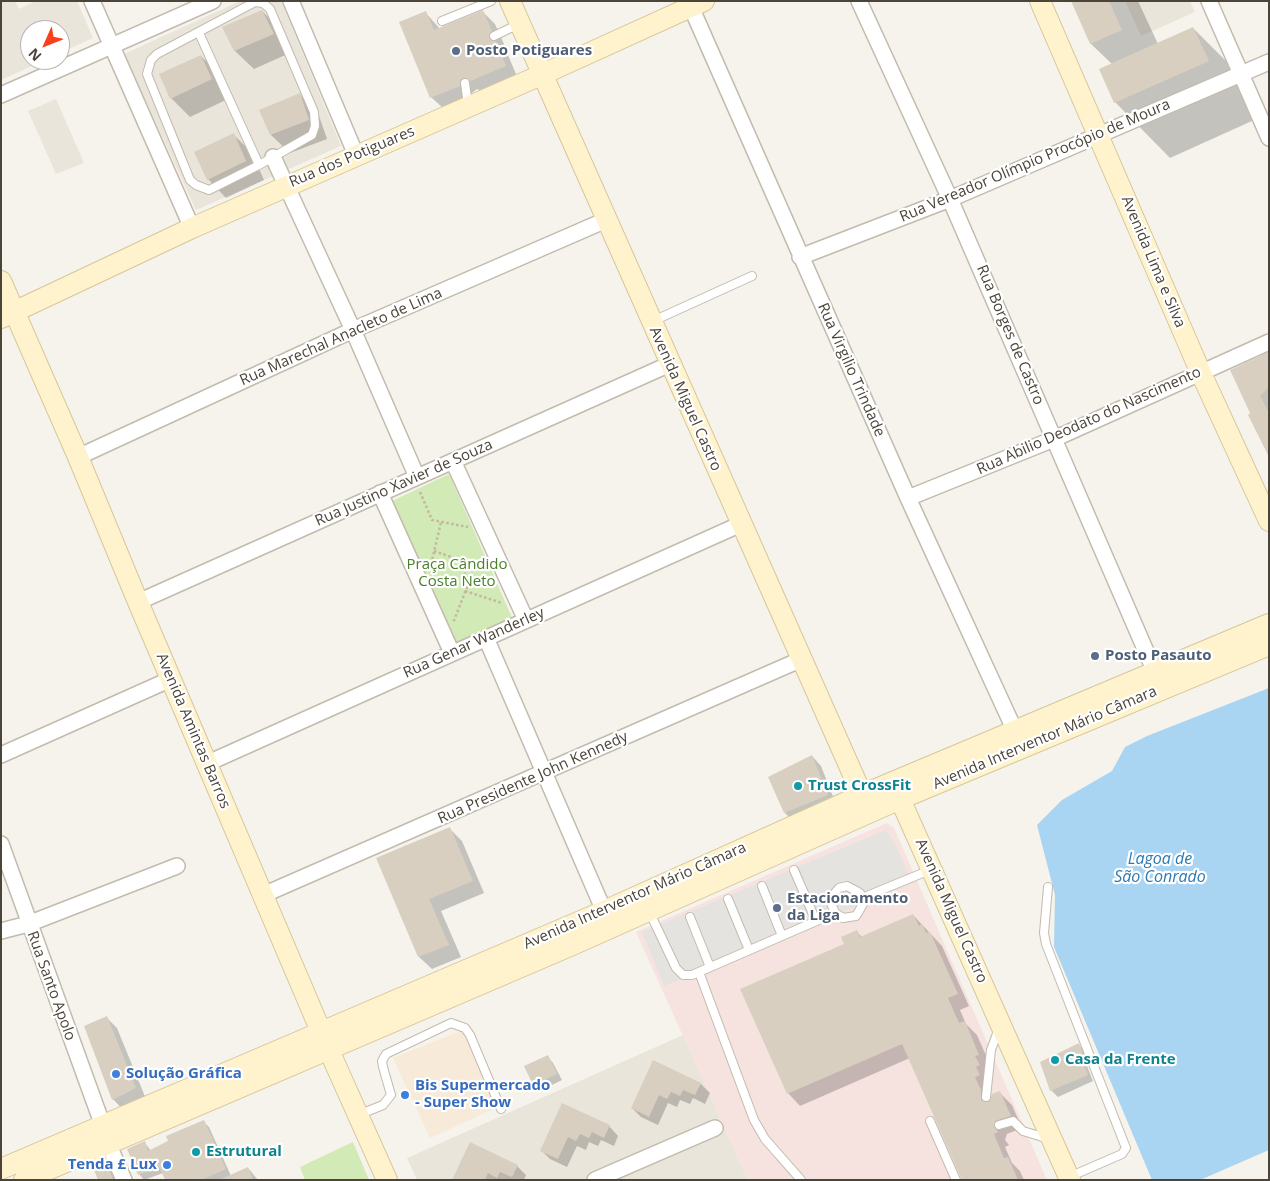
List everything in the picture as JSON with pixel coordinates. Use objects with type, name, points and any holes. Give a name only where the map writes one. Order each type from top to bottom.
[{"type":"main road","name":"Avenida Miguel Castro","points":[[510,1],[541,75],[862,795]]},
{"type":"main road","name":"Avenida Lima e Silva","points":[[1040,1],[1200,371],[1269,521]]},
{"type":"main road","name":"Rua dos Potiguares","points":[[8,315],[287,185],[541,75],[698,4]]},
{"type":"main road","name":"Avenida Amintas Barros","points":[[1,281],[8,315],[78,457],[263,895],[387,1180]]},
{"type":"main road","name":"Avenida Interventor Mário Câmara","points":[[1,1168],[105,1134],[325,1040],[649,911],[890,797],[1015,731],[1269,624]]},
{"type":"main road","name":"Avenida Interventor Mário Câmara","points":[[325,1040],[604,911],[862,795],[890,797],[1269,645]]},
{"type":"main road","name":"Avenida Miguel Castro","points":[[890,797],[932,870],[1070,1178]]},
{"type":"main road","name":"Avenida Interventor Mário Câmara","points":[[24,1180],[105,1134]]},
{"type":"street","points":[[92,1],[192,228]]},
{"type":"street","points":[[1,94],[213,1]]},
{"type":"street","points":[[292,1],[356,155]]},
{"type":"street","name":"Rua Borges de Castro","points":[[859,1],[950,198],[1092,522],[1155,672]]},
{"type":"street","points":[[1208,1],[1269,138]]},
{"type":"street","name":"Rua Virgilio Trindade","points":[[698,4],[800,257],[1015,731]]},
{"type":"street","name":"Rua Vereador Olímpio Procópio de Moura","points":[[800,257],[950,198],[1269,62]]},
{"type":"street","points":[[273,157],[352,330],[417,483]]},
{"type":"street","name":"Rua Marechal Anacleto de Lima","points":[[78,457],[352,330],[606,220]]},
{"type":"street","name":"Rua Abilio Deodato do Nascimento","points":[[908,498],[1054,439],[1200,371],[1269,342]]},
{"type":"street","name":"Rua Justino Xavier de Souza","points":[[138,602],[380,493],[417,483],[453,461],[670,364]]},
{"type":"street","points":[[453,461],[526,620]]},
{"type":"street","points":[[380,493],[452,653]]},
{"type":"street","name":"Rua Genar Wanderley","points":[[208,763],[741,524]]},
{"type":"street","points":[[486,638],[604,911]]},
{"type":"street","name":"Rua Presidente John Kennedy","points":[[263,895],[802,659]]},
{"type":"street","points":[[1,755],[171,679]]},
{"type":"street","name":"Rua Santo Apolo","points":[[1,844],[28,924],[105,1134],[124,1180]]},
{"type":"street","points":[[1,931],[28,924],[176,866]]},
{"type":"street","points":[[595,1180],[715,1128]]},
{"type":"lane","points":[[442,21],[491,1]]},
{"type":"lane","points":[[255,2],[263,3],[270,9],[314,112],[316,126],[312,135],[273,157],[209,190],[196,185],[190,180],[147,74],[151,60],[157,54],[255,2]]},
{"type":"lane","points":[[494,36],[519,24]]},
{"type":"lane","points":[[199,33],[259,165]]},
{"type":"lane","points":[[465,83],[468,107]]},
{"type":"lane","points":[[651,322],[752,276]]},
{"type":"lane","points":[[794,870],[816,921]]},
{"type":"lane","points":[[862,898],[932,870]]},
{"type":"lane","points":[[762,886],[782,936]]},
{"type":"lane","points":[[847,886],[854,888],[862,898],[861,910],[856,916],[842,918],[835,913],[831,903],[833,894],[839,888],[847,886]]},
{"type":"lane","points":[[1048,887],[1044,933],[1046,944],[1126,1148],[1122,1154],[1070,1178]]},
{"type":"lane","points":[[728,899],[749,950]]},
{"type":"lane","points":[[649,911],[676,968],[684,975],[692,975],[835,913]]},
{"type":"lane","points":[[690,917],[710,967]]},
{"type":"lane","points":[[699,972],[754,1120],[765,1139],[801,1180]]},
{"type":"lane","points":[[358,1115],[383,1105],[392,1095],[383,1067],[382,1060],[386,1054],[451,1023],[465,1028],[470,1034],[500,1110]]},
{"type":"lane","points":[[986,1097],[992,1042],[1001,1024]]},
{"type":"lane","points":[[930,1120],[956,1180]]},
{"type":"lane","points":[[999,1125],[1013,1121],[1023,1132],[1052,1140]]},
{"type":"path","points":[[417,483],[432,520],[472,528]]},
{"type":"path","points":[[429,576],[441,522]]},
{"type":"path","points":[[434,551],[457,559],[469,582],[452,625]]},
{"type":"path","points":[[465,591],[506,605]]},
{"type":"shaded area","points":[[1,1],[15,1],[19,9],[36,1],[77,1],[93,38],[70,48],[70,20],[20,20],[20,70],[23,70],[1,80]]},
{"type":"shaded area","points":[[240,1],[281,1],[341,146],[196,210],[124,54]]},
{"type":"shaded area","points":[[1125,1],[1190,1],[1195,12],[1141,36]]},
{"type":"shaded area","points":[[56,99],[84,163],[56,174],[28,111]]},
{"type":"shaded area","points":[[887,823],[894,828],[1047,1180],[748,1180],[636,932]]},
{"type":"shaded area","name":"Estacionamento da Liga","points":[[886,830],[895,843],[912,883],[664,986],[642,932]]},
{"type":"shaded area","points":[[463,1030],[496,1108],[430,1138],[393,1058]]},
{"type":"shaded area","points":[[683,1035],[748,1180],[417,1180],[407,1158]]},
{"type":"green space","name":"Praça Cândido Costa Neto","points":[[449,474],[514,622],[455,647],[390,502]]},
{"type":"green space","points":[[353,1142],[369,1180],[305,1180],[300,1167]]},
{"type":"water","name":"Lagoa de São Conrado","points":[[1269,688],[1269,1150],[1200,1180],[1152,1180],[1054,947],[1055,895],[1037,825],[1062,800],[1112,771],[1125,747],[1147,736]]},
{"type":"building","points":[[1071,1],[1109,1],[1122,30],[1090,44]]},
{"type":"building","points":[[262,10],[274,34],[234,51],[222,27]]},
{"type":"building","name":"Posto Potiguares","points":[[483,10],[492,31],[489,38],[496,41],[506,66],[470,81],[464,78],[460,80],[460,86],[430,98],[399,22],[426,11],[434,30]]},
{"type":"building","points":[[1193,27],[1209,61],[1114,103],[1099,69]]},
{"type":"building","points":[[201,55],[212,79],[170,99],[159,74]]},
{"type":"building","points":[[300,93],[309,120],[270,135],[259,110]]},
{"type":"building","points":[[234,133],[246,161],[207,180],[194,152]]},
{"type":"building","points":[[1269,352],[1269,387],[1260,396],[1269,413],[1269,457],[1248,415],[1250,413],[1230,370]]},
{"type":"building","name":"Trust CrossFit","points":[[812,755],[828,795],[784,813],[768,777]]},
{"type":"building","points":[[450,827],[473,881],[429,899],[449,945],[418,957],[376,858]]},
{"type":"building","points":[[913,914],[919,926],[922,924],[926,933],[930,932],[958,994],[948,998],[959,1023],[965,1021],[979,1055],[975,1056],[980,1065],[976,1067],[980,1075],[975,1077],[981,1090],[981,1100],[989,1102],[992,1094],[1000,1091],[1011,1116],[995,1121],[994,1126],[998,1132],[994,1134],[1004,1158],[1008,1157],[1018,1180],[962,1180],[902,1044],[787,1094],[740,989],[844,944],[841,937],[857,930],[860,937]]},
{"type":"building","points":[[107,1016],[136,1088],[112,1100],[84,1026]]},
{"type":"building","points":[[1079,1043],[1083,1053],[1080,1055],[1088,1075],[1050,1091],[1040,1062]]},
{"type":"building","points":[[548,1055],[557,1074],[533,1085],[524,1066]]},
{"type":"building","points":[[653,1060],[701,1083],[695,1095],[683,1090],[680,1096],[671,1092],[667,1099],[659,1095],[649,1117],[631,1108]]},
{"type":"building","points":[[562,1103],[610,1125],[604,1138],[592,1132],[589,1138],[580,1134],[576,1141],[568,1137],[558,1159],[540,1151]]},
{"type":"building","name":"Estrutural","points":[[204,1120],[226,1169],[201,1180],[165,1180],[159,1166],[138,1175],[127,1149],[145,1141],[148,1151],[168,1141],[166,1136]]},
{"type":"building","points":[[470,1142],[518,1165],[512,1177],[500,1172],[497,1178],[488,1173],[485,1180],[452,1180]]},
{"type":"building","points":[[104,1158],[113,1180],[98,1180],[92,1165]]},
{"type":"building","points":[[248,1167],[253,1180],[219,1180]]},
{"type":"place","name":"Posto Potiguares","points":[[456,51]]},
{"type":"place","name":"Posto Pasauto","points":[[1095,656]]},
{"type":"place","name":"Trust CrossFit","points":[[798,786]]},
{"type":"place","name":"Estacionamento da Liga","points":[[777,908]]},
{"type":"place","name":"Casa da Frente","points":[[1055,1060]]},
{"type":"place","name":"Solução Gráfica","points":[[116,1074]]},
{"type":"place","name":"Bis Supermercado - Super Show","points":[[405,1095]]},
{"type":"place","name":"Estrutural","points":[[196,1152]]},
{"type":"place","name":"Tenda £ Lux","points":[[167,1165]]}]
